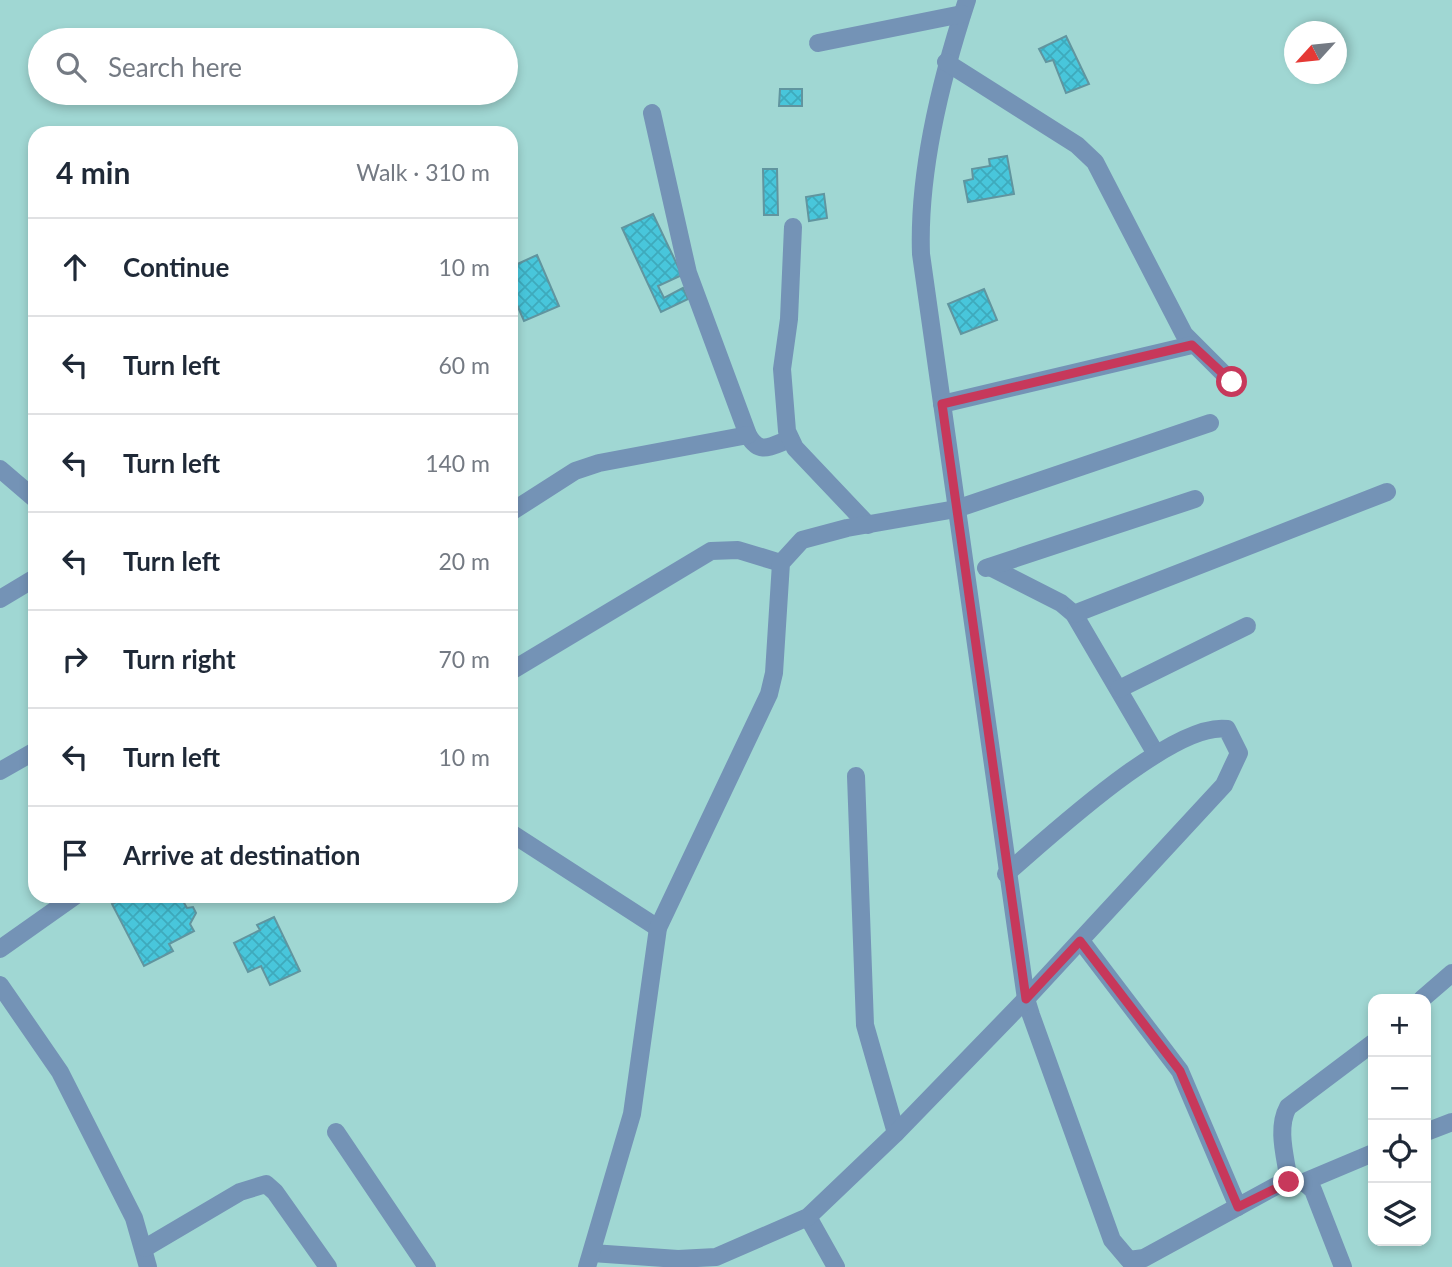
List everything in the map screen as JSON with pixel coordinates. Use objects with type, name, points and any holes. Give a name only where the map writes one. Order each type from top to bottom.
[{"type":"street","points":[[818,43],[965,7]]},
{"type":"street","points":[[965,7],[946,62],[920,227],[1006,874],[1026,999],[1112,1240],[1127,1264],[1144,1258],[1238,1207],[1368,1155]]},
{"type":"street","points":[[946,62],[1077,145],[1095,162],[1192,345],[1232,382]]},
{"type":"street","points":[[652,113],[688,273],[748,435],[754,446],[779,443],[868,525]]},
{"type":"street","points":[[779,443],[793,227]]},
{"type":"street","points":[[942,404],[1192,345]]},
{"type":"street","points":[[1006,874],[1084,807],[1156,754],[1214,727],[1227,729],[1239,752],[1224,785],[1026,999],[896,1133],[808,1217],[795,1226],[716,1257],[590,1260],[632,1114],[658,928],[769,694],[774,673],[781,562],[802,540],[847,528],[956,509],[1210,423]]},
{"type":"street","points":[[518,508],[575,471],[599,463],[748,435]]},
{"type":"street","points":[[0,469],[28,493]]},
{"type":"street","points":[[1074,614],[1387,492]]},
{"type":"street","points":[[966,575],[1195,499]]},
{"type":"street","points":[[518,667],[711,551],[738,550],[781,562]]},
{"type":"street","points":[[990,567],[1061,603],[1074,614],[1156,754]]},
{"type":"street","points":[[0,599],[28,582]]},
{"type":"street","points":[[1119,689],[1247,626]]},
{"type":"street","points":[[0,771],[28,755]]},
{"type":"street","points":[[856,776],[865,1025],[896,1133]]},
{"type":"street","points":[[518,838],[658,928]]},
{"type":"street","points":[[0,948],[65,903]]},
{"type":"street","points":[[1080,941],[1180,1071],[1238,1207]]},
{"type":"street","points":[[1428,994],[1452,973]]},
{"type":"street","points":[[0,985],[60,1072],[134,1218],[145,1248],[148,1267]]},
{"type":"street","points":[[1343,1267],[1313,1190],[1296,1182],[1282,1130],[1282,1118],[1288,1107],[1368,1047]]},
{"type":"street","points":[[1431,1130],[1452,1122]]},
{"type":"street","points":[[336,1132],[427,1267]]},
{"type":"street","points":[[145,1248],[240,1192],[265,1184],[275,1192],[328,1267]]},
{"type":"street","points":[[808,1217],[836,1267]]},
{"type":"building","points":[[1066,36],[1089,84],[1066,93],[1053,60],[1046,62],[1039,49]]},
{"type":"building","points":[[780,89],[802,89],[802,106],[779,106]]},
{"type":"building","points":[[1007,156],[1014,194],[968,202],[964,181],[973,179],[972,169],[990,166],[989,159]]},
{"type":"building","points":[[763,169],[777,169],[778,215],[764,215]]},
{"type":"building","points":[[824,194],[827,218],[809,221],[806,197]]},
{"type":"building","points":[[653,214],[682,275],[658,286],[664,298],[683,288],[688,299],[661,312],[622,228]]},
{"type":"building","points":[[537,255],[559,306],[524,321],[518,307],[518,264]]},
{"type":"building","points":[[984,289],[997,320],[961,334],[948,304]]},
{"type":"building","points":[[184,903],[187,908],[193,907],[196,913],[190,924],[194,931],[169,944],[173,951],[144,966],[112,904]]},
{"type":"building","points":[[274,917],[300,971],[270,985],[261,966],[248,972],[234,943],[260,930],[257,925]]},
{"type":"route","points":[[1232,382],[1192,345],[942,404],[1006,874],[1026,999],[1080,941],[1180,1071],[1238,1207],[1276,1186],[1289,1182]]}]
